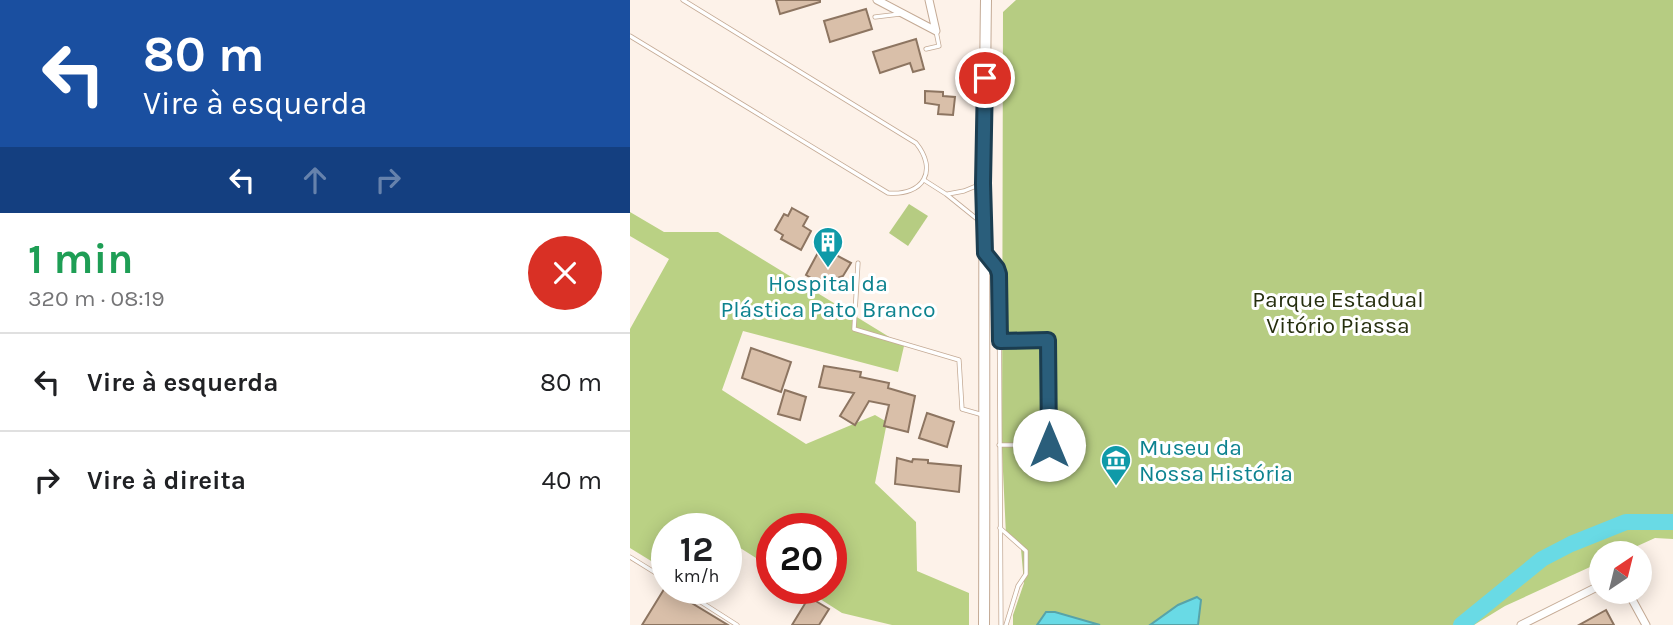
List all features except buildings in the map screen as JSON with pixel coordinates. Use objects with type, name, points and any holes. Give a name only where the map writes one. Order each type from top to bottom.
[{"type":"main road","points":[[984,625],[983,183],[986,0]]},
{"type":"street","points":[[877,0],[936,31]]},
{"type":"street","points":[[929,0],[936,31]]},
{"type":"street","points":[[1521,625],[1589,591]]},
{"type":"street","points":[[1635,604],[1646,625]]},
{"type":"lane","points":[[630,36],[888,192],[901,194],[915,190],[924,180],[926,155],[916,143],[683,0]]},
{"type":"lane","points":[[876,17],[900,14]]},
{"type":"lane","points":[[926,49],[939,46],[936,31]]},
{"type":"lane","points":[[924,180],[984,225]]},
{"type":"lane","points":[[946,194],[964,191],[983,183]]},
{"type":"lane","points":[[985,253],[999,274],[1000,528],[1004,625]]},
{"type":"lane","points":[[858,263],[854,329],[959,360],[962,409],[985,416]]},
{"type":"lane","points":[[999,445],[1049,445],[1048,340],[1000,341]]},
{"type":"lane","points":[[1000,528],[1026,551],[1026,574],[1018,586],[1004,625]]},
{"type":"lane","points":[[630,557],[651,570]]},
{"type":"lane","points":[[704,604],[737,625]]},
{"type":"green space","name":"Parque Estadual Vitório Piassa","points":[[1016,0],[1673,0],[1673,522],[1626,522],[1571,544],[1542,559],[1461,625],[1013,625],[1013,615],[1024,583],[1021,549],[1006,535],[1002,450],[1003,12]]},
{"type":"green space","points":[[909,204],[928,216],[908,246],[889,233]]},
{"type":"green space","points":[[630,212],[664,232],[718,232],[904,346],[898,372],[743,331],[722,390],[806,444],[875,415],[887,422],[875,483],[916,522],[917,571],[969,593],[969,625],[892,625],[842,613],[828,604],[847,604],[847,513],[756,513],[756,558],[742,549],[742,513],[651,513],[651,561],[630,548],[630,329],[669,259],[630,236]]},
{"type":"green space","points":[[1626,522],[1673,522],[1673,539],[1589,541],[1589,568],[1505,606],[1474,625],[1460,625],[1541,560],[1572,543]]},
{"type":"water","points":[[1197,597],[1201,600],[1198,625],[1150,625],[1178,605]]},
{"type":"water","points":[[1046,612],[1055,612],[1100,625],[1037,625]]},
{"type":"waterway","points":[[1461,625],[1542,559],[1571,544],[1626,522],[1673,522]]},
{"type":"place","name":"Hospital da Plástica Pato Branco","points":[[828,269]]},
{"type":"place","name":"Museu da Nossa História","points":[[1116,487]]},
{"type":"route","points":[[985,78],[985,253],[999,274],[1000,341],[1048,340],[1049,445]]}]
